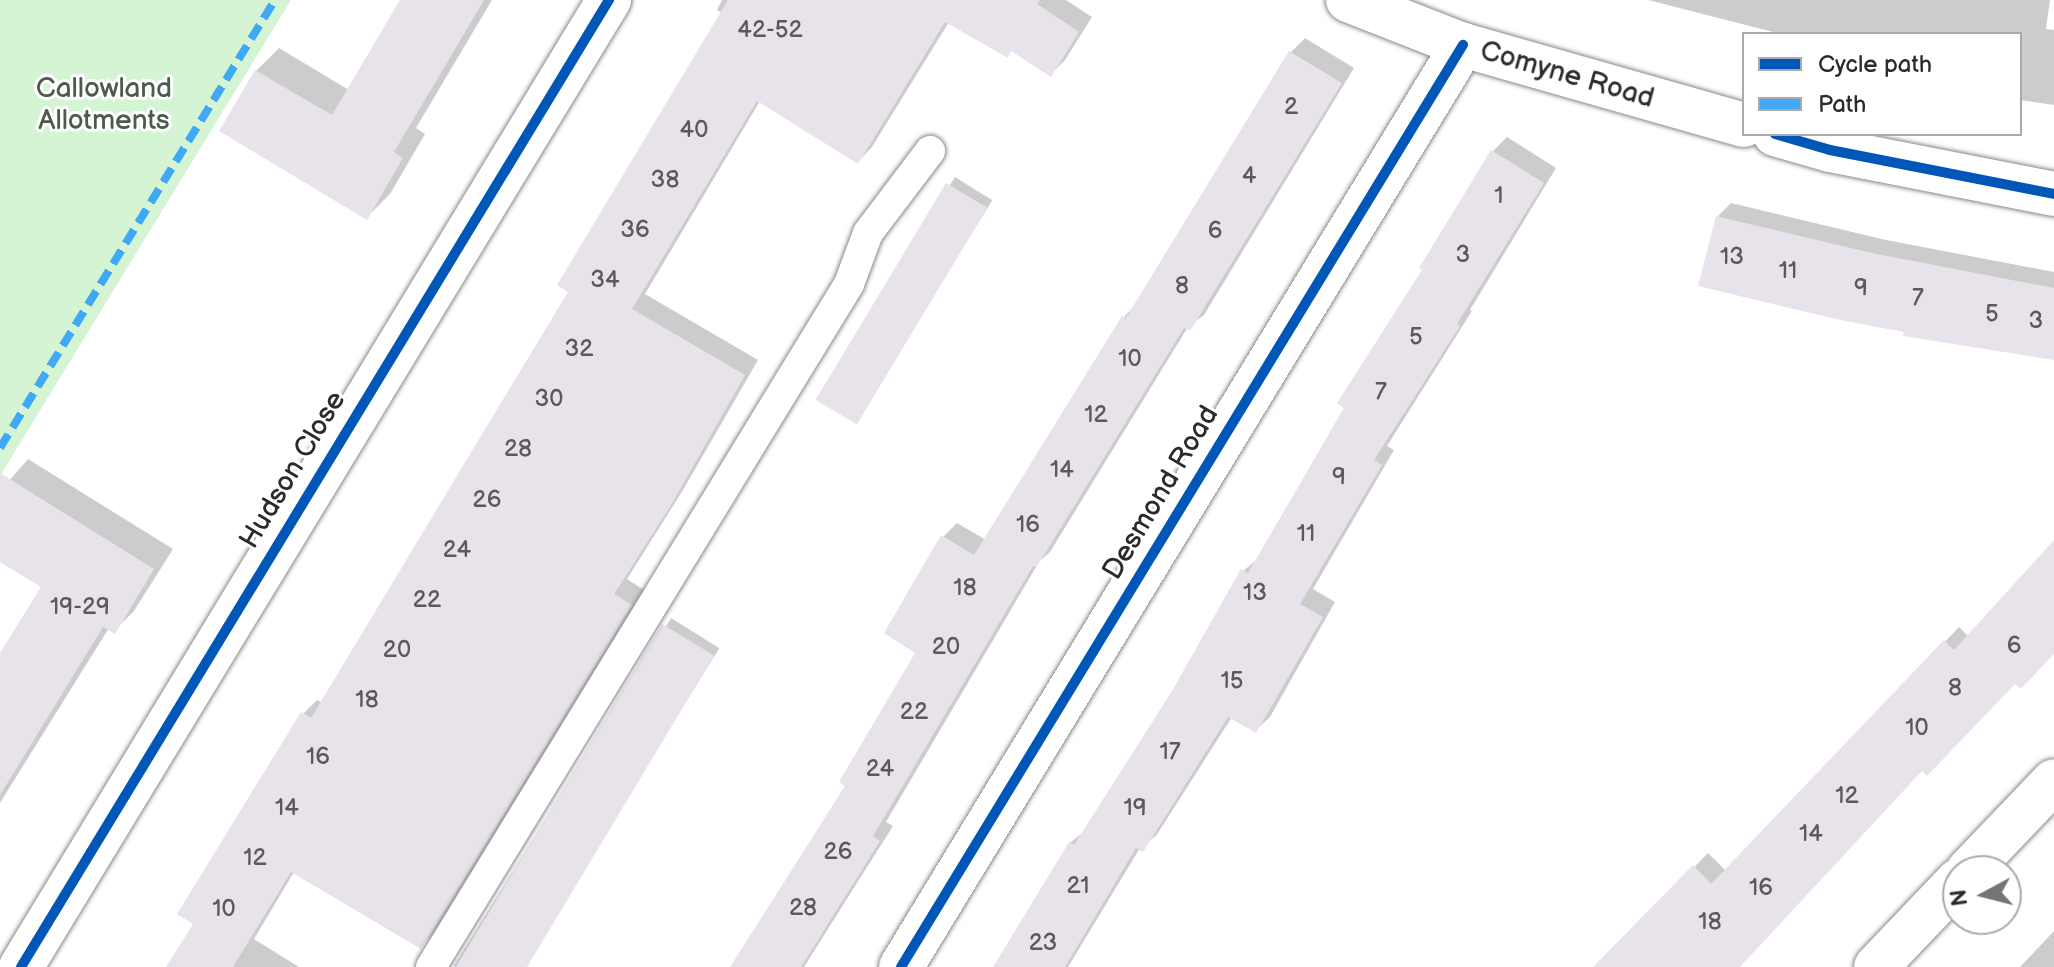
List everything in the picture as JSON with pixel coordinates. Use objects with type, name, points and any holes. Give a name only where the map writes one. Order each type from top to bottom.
[{"type":"street","name":"Hudson Close","points":[[21,967],[609,0]]},
{"type":"street","name":"Comyne Road","points":[[1348,0],[1463,45],[1742,124]]},
{"type":"street","name":"Desmond Road","points":[[901,967],[1463,45]]},
{"type":"street","points":[[1782,136],[1830,150],[2054,194]]},
{"type":"street","points":[[1983,855],[2054,781]]},
{"type":"street","points":[[1876,967],[1942,898]]},
{"type":"lane","points":[[431,967],[849,284],[868,233],[930,151]]},
{"type":"green space","name":"Callowland Allotments","points":[[0,0],[291,0],[0,476]]},
{"type":"building","points":[[400,0],[484,0],[394,152],[403,158],[367,220],[219,131],[255,70],[332,115]]},
{"type":"building","points":[[728,0],[1040,0],[1037,4],[1079,32],[1051,77],[1011,51],[1008,58],[945,22],[858,164],[757,101],[632,309],[745,375],[670,507],[614,594],[632,605],[421,949],[291,872],[233,967],[166,967],[193,924],[177,914],[301,712],[311,718],[568,292],[557,285]]},
{"type":"building","points":[[1289,51],[1342,83],[1190,331],[1184,328],[1036,568],[1033,566],[873,836],[880,841],[801,967],[730,967],[845,786],[839,782],[915,653],[884,633],[941,535],[974,555],[1122,316],[1126,318]]},
{"type":"building","points":[[1491,150],[1544,183],[1457,324],[1460,326],[1374,460],[1382,465],[1300,604],[1323,617],[1256,733],[1228,717],[1143,852],[1136,848],[1065,967],[993,967],[1069,842],[1074,845],[1172,691],[1241,569],[1248,573],[1344,408],[1337,403],[1422,270],[1419,268]]},
{"type":"building","points":[[946,183],[987,208],[857,425],[816,400]]},
{"type":"building","points":[[1716,216],[1872,253],[2054,288],[2054,360],[1903,336],[1904,332],[1698,286]]},
{"type":"building","points":[[0,473],[154,569],[115,634],[103,627],[0,795],[0,653],[41,587],[0,562]]},
{"type":"building","points":[[2054,540],[2054,654],[2021,689],[2015,684],[1927,776],[1922,771],[1740,967],[1593,967],[1693,865],[1711,884],[1944,640],[1954,650]]},
{"type":"building","points":[[662,624],[714,655],[527,967],[456,967]]},
{"type":"marked path","points":[[0,448],[275,0]]},
{"type":"cycle path","points":[[21,967],[609,0]]},
{"type":"cycle path","points":[[901,967],[1463,45]]},
{"type":"cycle path","points":[[1782,136],[1830,150],[2054,194]]}]
